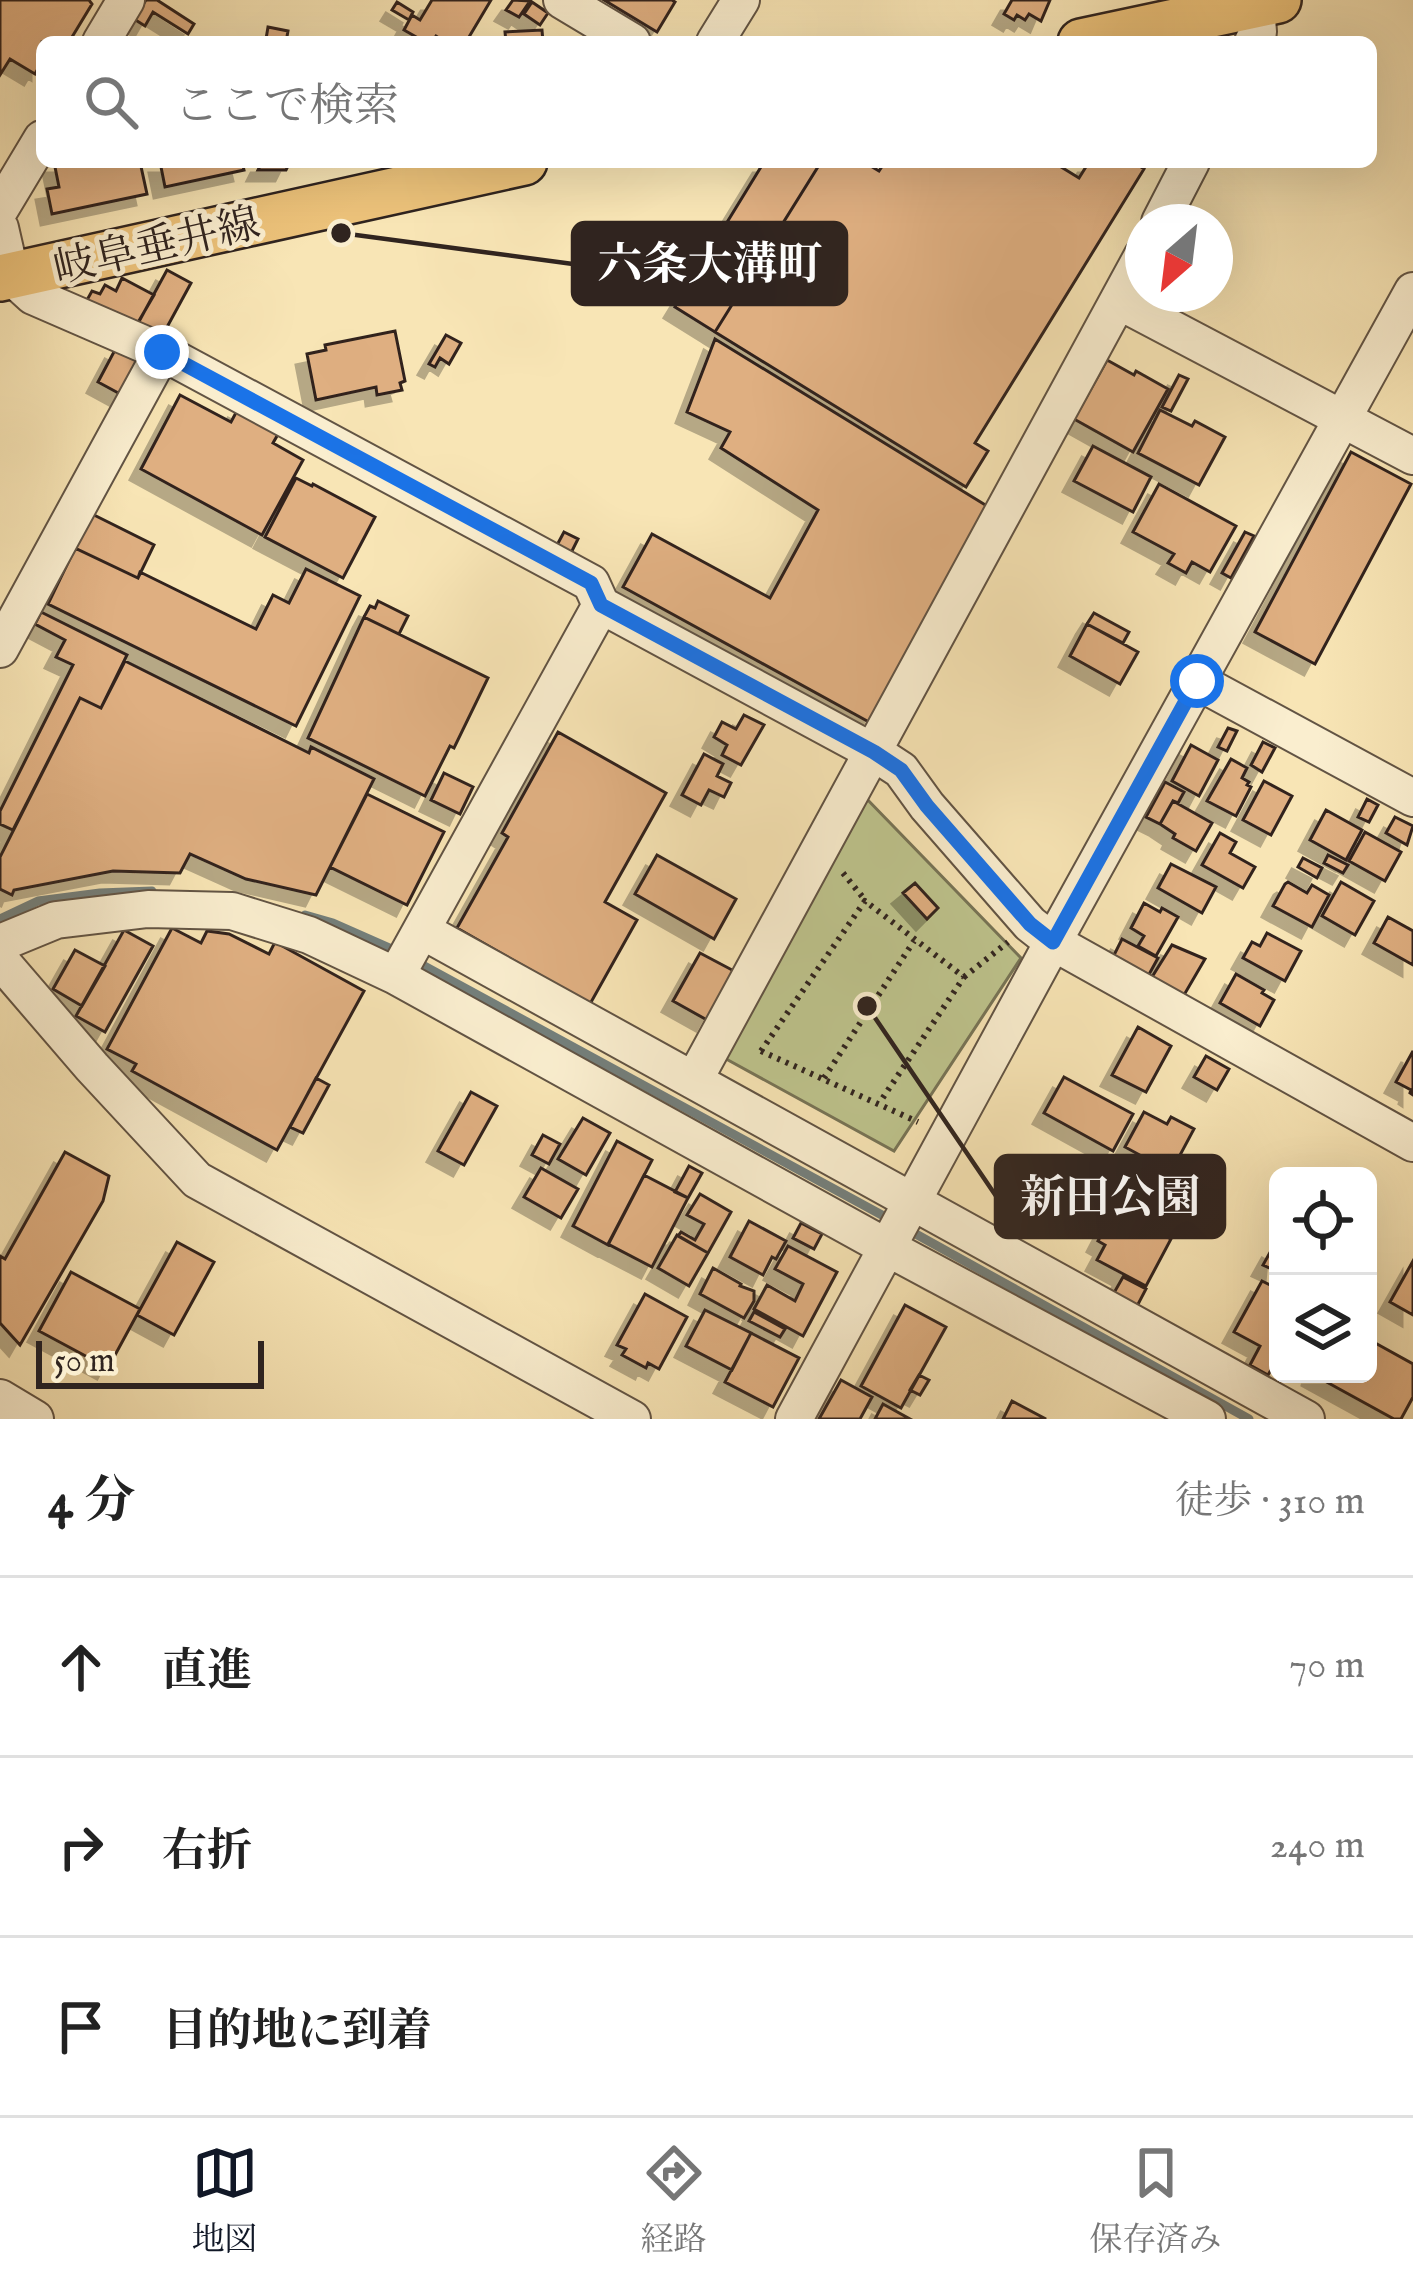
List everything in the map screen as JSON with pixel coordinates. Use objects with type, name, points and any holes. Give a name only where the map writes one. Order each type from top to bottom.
[{"type":"main road","points":[[1102,36],[1194,9],[1262,16]]},
{"type":"main road","name":"岐阜垂井線","points":[[5,277],[497,168]]},
{"type":"street","points":[[104,36],[126,0]]},
{"type":"street","points":[[562,0],[622,36]]},
{"type":"street","points":[[719,36],[741,0]]},
{"type":"street","points":[[0,208],[36,149]]},
{"type":"street","points":[[1169,204],[1188,168]]},
{"type":"street","points":[[0,228],[5,277],[33,296],[162,352],[591,583],[601,605],[874,752],[901,770],[927,806],[1041,933],[1413,1143]]},
{"type":"street","points":[[694,1080],[1125,290]]},
{"type":"street","points":[[794,1419],[948,1137],[1041,933],[1197,681],[1413,291]]},
{"type":"street","points":[[1119,301],[1413,456]]},
{"type":"street","points":[[0,650],[162,352]]},
{"type":"street","points":[[395,976],[601,605]]},
{"type":"street","points":[[1197,681],[1413,798]]},
{"type":"street","points":[[0,943],[56,920],[148,909],[232,910],[309,935],[395,976],[1207,1419]]},
{"type":"street","points":[[423,931],[1306,1419]]},
{"type":"street","points":[[0,960],[197,1180],[632,1419]]},
{"type":"street","points":[[0,1399],[35,1419]]},
{"type":"path","points":[[948,1137],[761,1051],[866,901],[964,977]]},
{"type":"path","points":[[880,1102],[964,977],[1041,933]]},
{"type":"path","points":[[824,1078],[915,939]]},
{"type":"green space","points":[[863,795],[1021,958],[894,1151],[717,1054]]},
{"type":"building","points":[[0,0],[89,0],[92,4],[73,36],[36,36],[35,74],[10,59],[0,75]]},
{"type":"building","points":[[146,0],[157,0],[194,24],[188,34],[153,12],[145,26],[134,19]]},
{"type":"building","points":[[432,0],[491,0],[470,36],[414,36],[404,30],[412,15],[420,20]]},
{"type":"building","points":[[513,0],[530,1],[519,17],[506,10]]},
{"type":"building","points":[[604,0],[672,0],[675,2],[657,32]]},
{"type":"building","points":[[1012,0],[1050,0],[1041,21],[1029,14],[1025,20],[1017,15],[1014,20],[1004,14]]},
{"type":"building","points":[[397,2],[413,12],[409,20],[392,10]]},
{"type":"building","points":[[532,2],[548,13],[540,25],[524,14]]},
{"type":"building","points":[[268,27],[288,31],[287,36],[266,36]]},
{"type":"building","points":[[542,30],[542,36],[505,36],[505,32]]},
{"type":"building","points":[[55,168],[141,168],[147,194],[52,214],[47,189],[59,187]]},
{"type":"building","points":[[161,168],[244,170],[165,187]]},
{"type":"building","points":[[760,168],[817,168],[715,332],[675,307]]},
{"type":"building","points":[[817,168],[1063,168],[1079,178],[1085,168],[1144,169],[975,443],[988,451],[966,487],[715,332]]},
{"type":"building","points":[[167,270],[191,283],[160,340],[136,327]]},
{"type":"building","points":[[122,278],[154,295],[133,331],[82,309],[92,291],[100,294],[105,285],[116,291]]},
{"type":"building","points":[[395,331],[405,381],[400,383],[402,390],[377,395],[376,387],[316,400],[307,354],[326,350],[325,345]]},
{"type":"building","points":[[446,335],[461,343],[449,364],[440,358],[435,367],[429,364]]},
{"type":"building","points":[[715,339],[987,506],[869,722],[623,587],[652,534],[770,598],[818,510],[721,448],[730,432],[687,412]]},
{"type":"building","points":[[116,348],[140,361],[122,395],[98,382]]},
{"type":"building","points":[[1107,360],[1168,389],[1133,452],[1074,419]]},
{"type":"building","points":[[1179,375],[1188,379],[1171,411],[1162,407]]},
{"type":"building","points":[[180,395],[231,422],[239,407],[281,429],[273,443],[303,460],[262,535],[141,469]]},
{"type":"building","points":[[1160,410],[1225,437],[1199,485],[1138,453]]},
{"type":"building","points":[[1093,446],[1151,477],[1133,512],[1074,481]]},
{"type":"building","points":[[1351,452],[1411,484],[1315,664],[1255,632]]},
{"type":"building","points":[[296,478],[375,517],[343,578],[265,537]]},
{"type":"building","points":[[1159,484],[1236,526],[1210,572],[1192,562],[1186,573],[1168,563],[1174,554],[1133,532]]},
{"type":"building","points":[[92,514],[154,545],[138,578],[75,548]]},
{"type":"building","points":[[564,532],[578,539],[570,555],[556,547]]},
{"type":"building","points":[[1245,532],[1254,536],[1231,578],[1222,573]]},
{"type":"building","points":[[75,548],[138,578],[140,572],[256,629],[273,595],[289,603],[306,569],[360,596],[296,726],[48,604]]},
{"type":"building","points":[[378,601],[408,616],[399,634],[364,617]]},
{"type":"building","points":[[41,612],[127,655],[101,708],[80,698],[13,830],[0,824],[0,811],[73,665],[56,657],[65,640],[35,624]]},
{"type":"building","points":[[1094,613],[1129,632],[1123,643],[1087,624]]},
{"type":"building","points":[[364,617],[488,678],[425,796],[308,738]]},
{"type":"building","points":[[1087,624],[1138,652],[1120,684],[1070,656]]},
{"type":"building","points":[[125,661],[309,753],[311,747],[374,779],[316,895],[246,879],[190,854],[180,873],[113,871],[14,890],[12,895],[0,889],[0,857],[80,698],[101,708]]},
{"type":"building","points":[[744,715],[764,725],[741,765],[722,755],[727,745],[714,737],[722,722],[736,729]]},
{"type":"building","points":[[1228,728],[1237,731],[1227,751],[1218,747]]},
{"type":"building","points":[[558,732],[666,793],[605,902],[637,920],[590,1004],[457,928],[508,837],[502,833]]},
{"type":"building","points":[[1263,742],[1275,748],[1262,772],[1251,765]]},
{"type":"building","points":[[1191,745],[1218,760],[1199,796],[1172,781]]},
{"type":"building","points":[[704,754],[723,764],[717,776],[731,783],[724,797],[709,790],[701,805],[682,795]]},
{"type":"building","points":[[1231,759],[1247,768],[1242,778],[1251,787],[1236,816],[1207,801]]},
{"type":"building","points":[[444,773],[473,787],[460,814],[431,800]]},
{"type":"building","points":[[1264,781],[1292,796],[1271,835],[1243,820]]},
{"type":"building","points":[[1165,782],[1184,792],[1160,824],[1146,817]]},
{"type":"building","points":[[367,794],[444,832],[407,905],[330,867]]},
{"type":"building","points":[[1367,799],[1378,805],[1369,822],[1358,817]]},
{"type":"building","points":[[1173,801],[1212,823],[1196,851],[1160,824]]},
{"type":"building","points":[[1326,810],[1362,830],[1346,860],[1310,840]]},
{"type":"building","points":[[1395,817],[1413,826],[1407,845],[1386,833]]},
{"type":"building","points":[[1365,832],[1401,852],[1385,881],[1349,861]]},
{"type":"building","points":[[1220,833],[1236,842],[1230,853],[1255,867],[1243,888],[1202,865]]},
{"type":"building","points":[[657,855],[736,899],[714,939],[635,894]]},
{"type":"building","points":[[1328,855],[1348,865],[1343,873],[1324,863]]},
{"type":"building","points":[[1303,858],[1322,868],[1317,878],[1298,867]]},
{"type":"building","points":[[1171,864],[1216,887],[1202,913],[1158,888]]},
{"type":"building","points":[[1288,882],[1307,893],[1312,885],[1329,895],[1312,927],[1273,906]]},
{"type":"building","points":[[1341,882],[1374,901],[1355,935],[1322,916]]},
{"type":"building","points":[[915,883],[938,908],[927,919],[903,893]]},
{"type":"building","points":[[1144,903],[1178,917],[1156,956],[1138,946],[1144,936],[1131,928]]},
{"type":"building","points":[[1388,917],[1413,931],[1413,965],[1374,943]]},
{"type":"building","points":[[172,928],[201,943],[207,931],[229,934],[269,954],[275,942],[364,991],[277,1150],[132,1071],[136,1064],[107,1049]]},
{"type":"building","points":[[124,930],[153,946],[105,1032],[76,1016]]},
{"type":"building","points":[[1267,933],[1301,951],[1285,981],[1243,958],[1252,942],[1260,946]]},
{"type":"building","points":[[1122,939],[1158,958],[1147,978],[1112,959]]},
{"type":"building","points":[[1172,945],[1205,959],[1184,995],[1152,977]]},
{"type":"building","points":[[75,950],[105,966],[82,1006],[53,989]]},
{"type":"building","points":[[700,953],[734,971],[707,1020],[673,1001]]},
{"type":"building","points":[[1236,974],[1274,1000],[1260,1026],[1220,1003]]},
{"type":"building","points":[[1138,1027],[1171,1046],[1146,1092],[1112,1075]]},
{"type":"building","points":[[1413,1051],[1413,1095],[1396,1082]]},
{"type":"building","points":[[1206,1056],[1229,1069],[1217,1090],[1194,1077]]},
{"type":"building","points":[[1064,1077],[1133,1114],[1113,1151],[1044,1113]]},
{"type":"building","points":[[316,1078],[329,1085],[303,1133],[290,1127]]},
{"type":"building","points":[[471,1092],[497,1106],[464,1165],[438,1151]]},
{"type":"building","points":[[1144,1112],[1167,1124],[1171,1117],[1194,1129],[1171,1172],[1125,1147]]},
{"type":"building","points":[[583,1118],[610,1133],[586,1175],[558,1159]]},
{"type":"building","points":[[543,1135],[560,1144],[549,1164],[532,1155]]},
{"type":"building","points":[[617,1141],[652,1160],[608,1245],[573,1226]]},
{"type":"building","points":[[65,1152],[109,1176],[103,1201],[20,1345],[0,1323],[0,1256],[5,1259]]},
{"type":"building","points":[[689,1166],[702,1173],[688,1198],[675,1192]]},
{"type":"building","points":[[541,1168],[578,1189],[561,1218],[524,1197]]},
{"type":"building","points":[[644,1175],[688,1198],[652,1267],[608,1244]]},
{"type":"building","points":[[700,1194],[731,1212],[708,1253],[678,1236],[681,1232],[695,1240],[704,1224],[687,1215]]},
{"type":"building","points":[[1112,1214],[1137,1227],[1143,1216],[1164,1227],[1160,1234],[1171,1239],[1146,1286],[1097,1260],[1105,1245],[1098,1241]]},
{"type":"building","points":[[749,1221],[786,1241],[763,1275],[730,1257]]},
{"type":"building","points":[[801,1223],[822,1234],[814,1249],[793,1238]]},
{"type":"building","points":[[677,1235],[708,1253],[689,1286],[658,1268]]},
{"type":"building","points":[[177,1242],[214,1262],[174,1335],[137,1315]]},
{"type":"building","points":[[788,1246],[837,1272],[803,1336],[754,1309],[767,1285],[795,1301],[803,1284],[775,1269]]},
{"type":"building","points":[[1413,1261],[1413,1315],[1390,1302]]},
{"type":"building","points":[[713,1268],[754,1291],[744,1318],[700,1294]]},
{"type":"building","points":[[71,1272],[140,1309],[108,1368],[39,1331]]},
{"type":"building","points":[[1123,1277],[1146,1289],[1135,1310],[1111,1298]]},
{"type":"building","points":[[1262,1281],[1269,1284],[1268,1375],[1250,1365],[1260,1346],[1234,1332]]},
{"type":"building","points":[[645,1294],[687,1317],[659,1369],[648,1363],[646,1368],[622,1355],[626,1349],[617,1345]]},
{"type":"building","points":[[905,1305],[946,1327],[901,1408],[861,1386]]},
{"type":"building","points":[[705,1310],[751,1333],[732,1370],[686,1346]]},
{"type":"building","points":[[754,1312],[785,1329],[780,1337],[749,1321]]},
{"type":"building","points":[[751,1333],[799,1358],[773,1407],[725,1382]]},
{"type":"building","points":[[1377,1344],[1413,1364],[1413,1397],[1401,1419],[1328,1383],[1377,1383]]},
{"type":"building","points":[[919,1375],[929,1380],[920,1395],[910,1390]]},
{"type":"building","points":[[841,1380],[872,1397],[860,1419],[819,1419]]},
{"type":"building","points":[[1012,1401],[1046,1419],[1003,1419]]},
{"type":"building","points":[[883,1404],[910,1419],[875,1419]]},
{"type":"waterway","points":[[0,919],[38,901],[152,891]]},
{"type":"waterway","points":[[305,915],[401,953]]},
{"type":"waterway","points":[[415,961],[891,1220]]},
{"type":"waterway","points":[[905,1228],[1249,1419]]},
{"type":"place","name":"六条大溝町","points":[[341,233]]},
{"type":"place","name":"新田公園","points":[[867,1006]]},
{"type":"route","points":[[162,352],[591,583],[601,605],[874,752],[901,770],[1030,924],[1053,942],[1197,681]]}]
